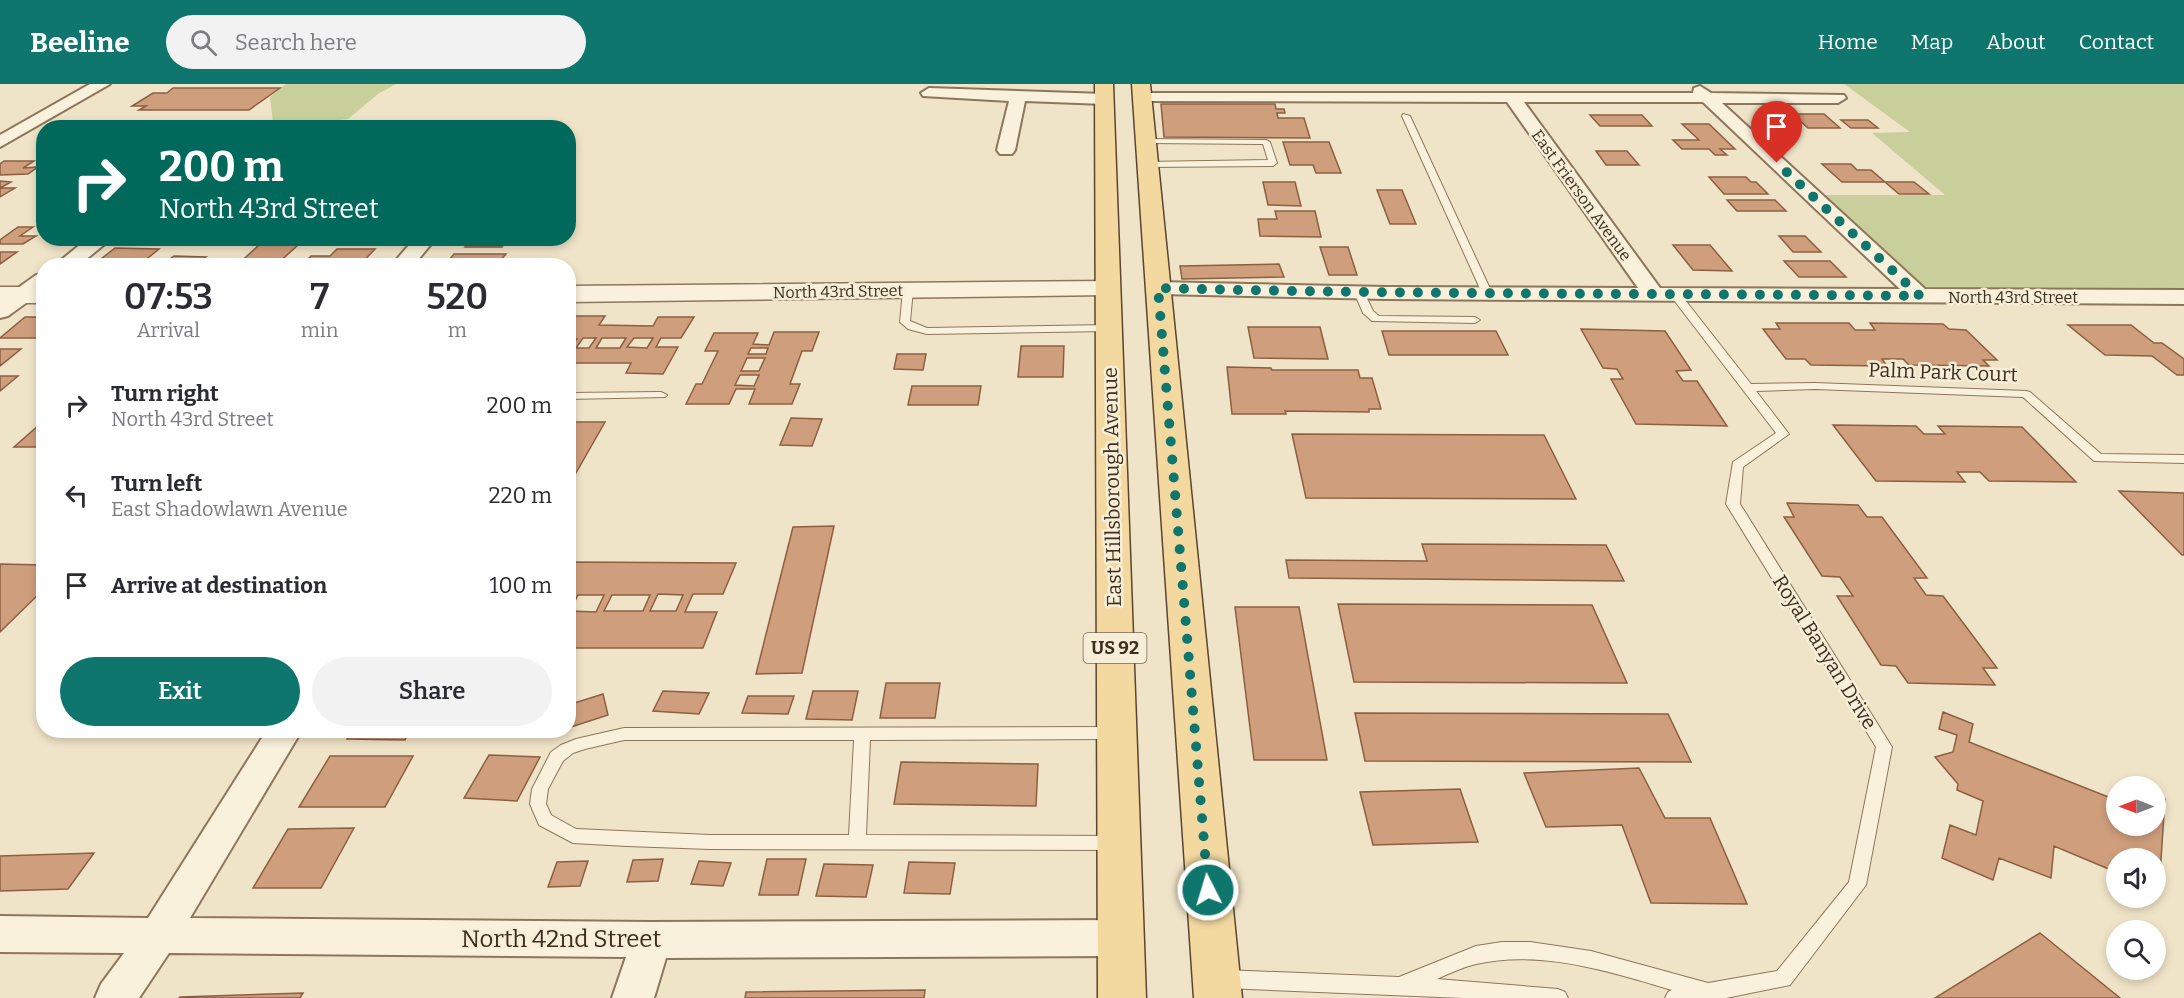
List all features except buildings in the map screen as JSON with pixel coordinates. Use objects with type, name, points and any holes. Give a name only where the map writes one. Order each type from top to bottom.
[{"type":"main road","name":"East Hillsborough Avenue","points":[[1122,998],[1117,733],[1134,303],[1148,164],[1142,90]]},
{"type":"main road","points":[[1104,92],[1108,253],[1128,262],[1134,303]]},
{"type":"main road","name":"East Hillsborough Avenue","points":[[1134,303],[1217,988]]},
{"type":"street","points":[[39,120],[102,84]]},
{"type":"street","points":[[1693,84],[1920,296]]},
{"type":"street","points":[[1142,90],[1315,90],[1511,96],[1838,98]]},
{"type":"street","points":[[929,93],[1018,96],[1104,92]]},
{"type":"street","points":[[1006,150],[1018,96]]},
{"type":"street","name":"East Frierson Avenue","points":[[1511,96],[1664,293]]},
{"type":"street","points":[[0,142],[36,122]]},
{"type":"street","points":[[75,258],[91,246]]},
{"type":"street","points":[[408,258],[419,246]]},
{"type":"street","points":[[0,311],[36,285]]},
{"type":"street","name":"North 43rd Street","points":[[576,294],[908,290],[1134,303],[1359,292],[2184,297]]},
{"type":"street","points":[[116,998],[158,936],[280,738]]},
{"type":"street","name":"North 42nd Street","points":[[0,934],[652,940],[1121,938]]},
{"type":"street","points":[[633,998],[652,940]]},
{"type":"lane","points":[[1406,116],[1487,293]]},
{"type":"lane","points":[[1146,141],[1266,142],[1273,163],[1148,164]]},
{"type":"lane","points":[[908,290],[905,322],[912,327],[927,331],[1134,303]]},
{"type":"lane","points":[[1359,292],[1368,313],[1376,319],[1475,320]]},
{"type":"lane","name":"Royal Banyan Drive","points":[[1664,293],[1748,388],[1783,434],[1737,465],[1733,504],[1884,747],[1857,885],[1783,979],[1710,995],[1675,998]]},
{"type":"lane","name":"Palm Park Court","points":[[1748,388],[1815,386],[2025,394],[2098,458],[2184,459]]},
{"type":"lane","points":[[576,396],[661,395]]},
{"type":"lane","points":[[1117,733],[645,733],[607,737],[567,749],[557,757],[540,789],[538,804],[545,820],[573,836],[710,842],[1119,843]]},
{"type":"lane","points":[[857,842],[862,733]]},
{"type":"lane","name":"Royal Banyan Drive","points":[[1417,990],[1475,956],[1507,950],[1534,950],[1629,968],[1710,995]]},
{"type":"lane","name":"Royal Banyan Drive","points":[[1217,988],[1417,990],[1558,998]]},
{"type":"green space","points":[[286,84],[396,84],[378,94],[348,119],[339,120],[273,120],[270,97]]},
{"type":"green space","points":[[1844,84],[2184,84],[2184,297],[1920,296],[1812,195],[1945,195],[1872,133],[1910,132]]},
{"type":"route","points":[[1208,890],[1158,288],[1386,293],[1920,296],[1777,163]]}]
